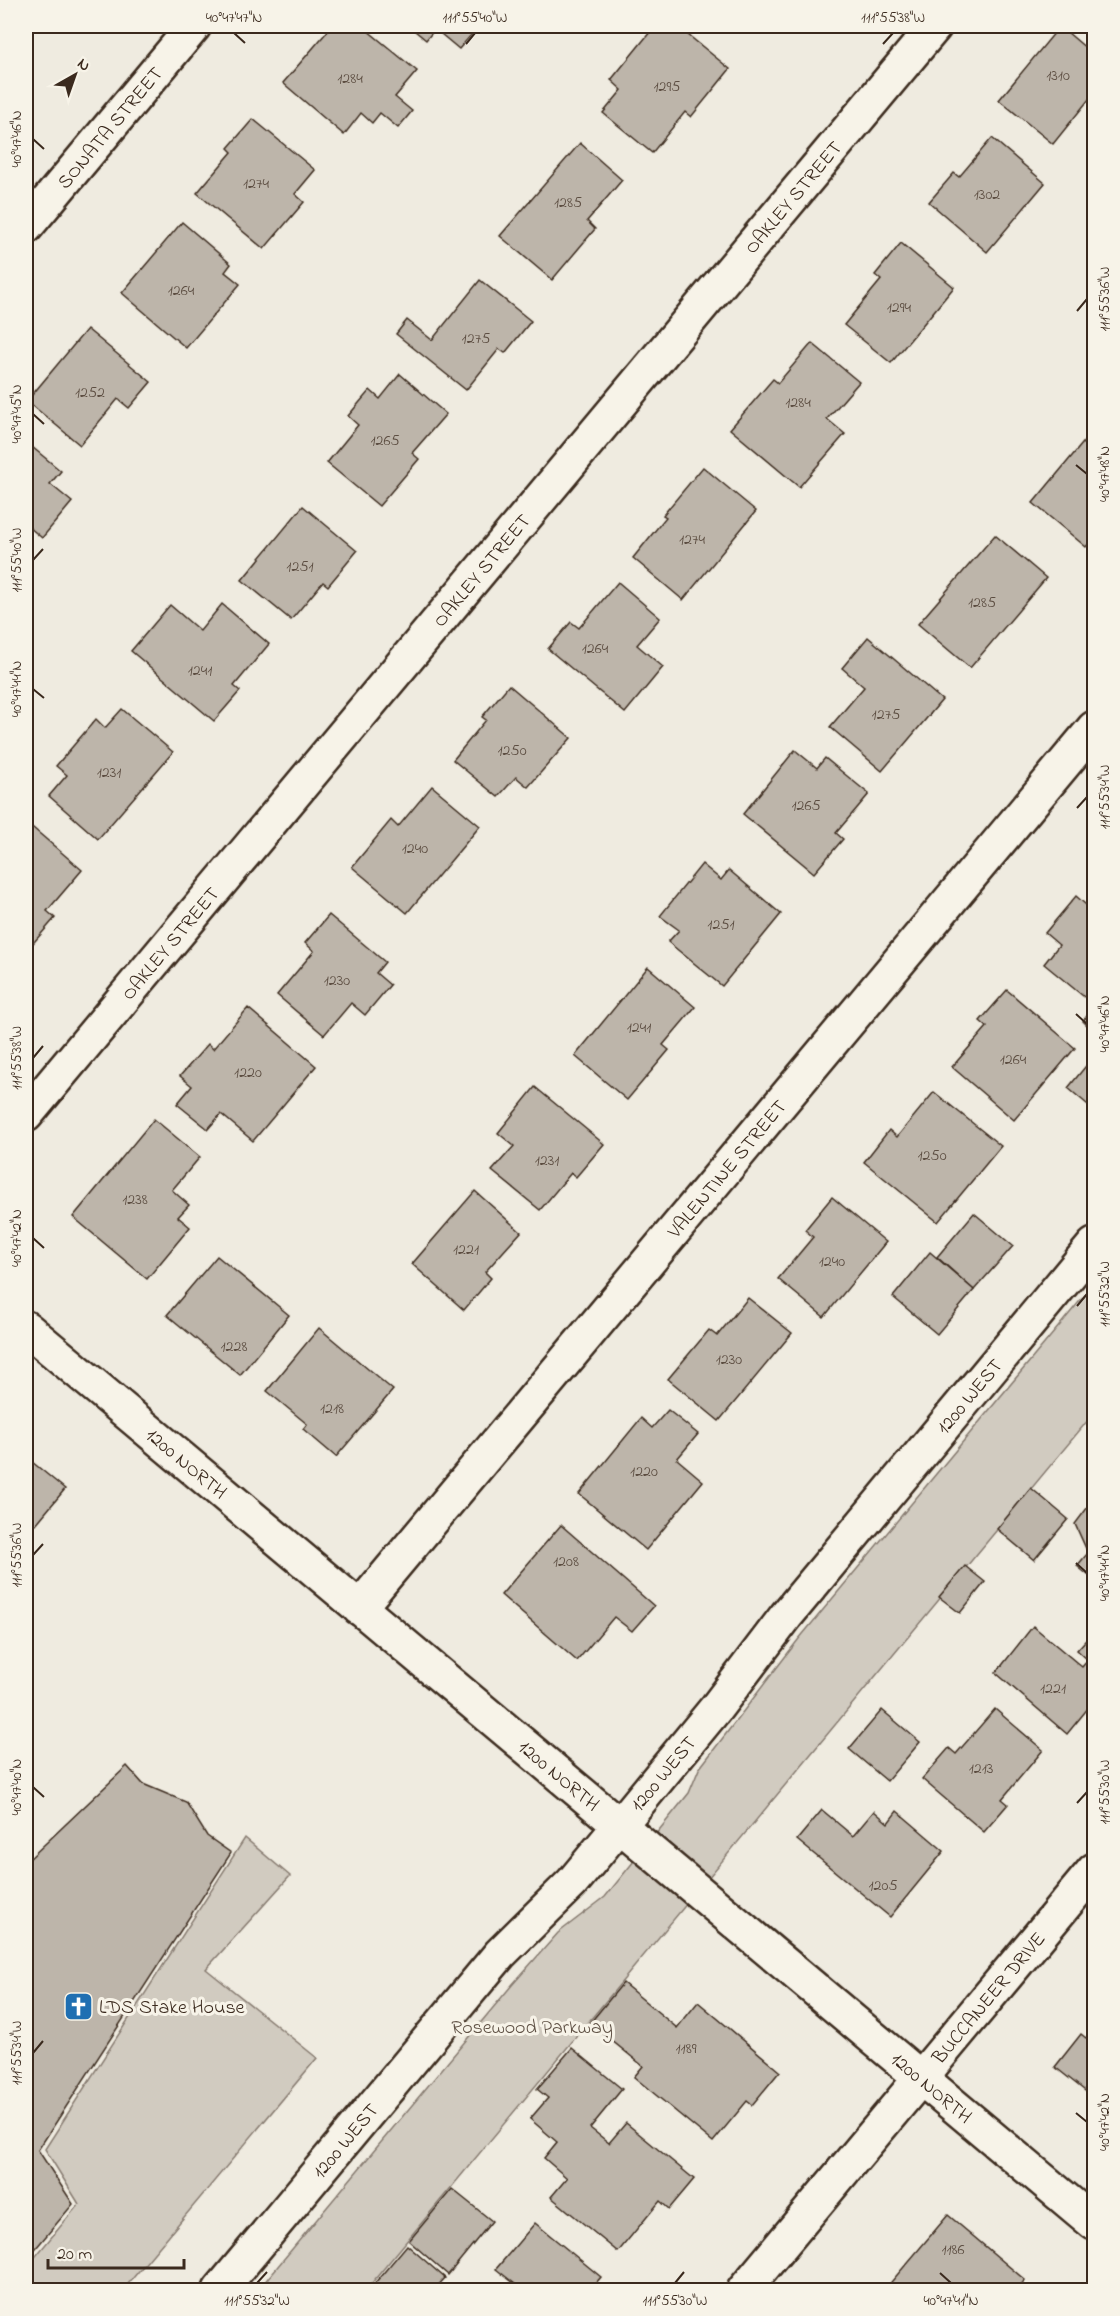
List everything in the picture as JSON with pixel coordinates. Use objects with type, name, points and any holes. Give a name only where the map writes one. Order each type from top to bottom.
[{"type":"street","name":"SONATA STREET","points":[[26,227],[194,26]]},
{"type":"street","name":"OAKLEY STREET","points":[[26,1115],[935,26]]},
{"type":"street","name":"VALENTINE STREET","points":[[359,1608],[1095,728]]},
{"type":"street","name":"1200 WEST","points":[[220,2290],[500,1954],[572,1883],[717,1707],[786,1616],[1095,1245]]},
{"type":"street","name":"1200 NORTH","points":[[26,1328],[1095,2223]]},
{"type":"street","name":"BUCCANEER DRIVE","points":[[744,2290],[1095,1870]]},
{"type":"green space","name":"Rosewood Parkway","points":[[1094,1284],[1094,1413],[366,2290],[258,2290],[512,1985],[558,1933],[605,1897],[689,1793],[699,1769],[798,1640]]},
{"type":"green space","points":[[245,1838],[290,1876],[206,1969],[317,2058],[123,2290],[26,2290],[26,2268],[79,2204],[45,2149]]},
{"type":"building","points":[[332,26],[362,26],[417,71],[395,97],[412,111],[398,128],[380,113],[372,123],[361,113],[344,135],[283,83]]},
{"type":"building","points":[[409,26],[479,26],[459,49],[435,29],[426,40]]},
{"type":"building","points":[[655,26],[677,26],[730,69],[691,117],[685,112],[652,153],[603,113],[622,90],[611,80]]},
{"type":"building","points":[[1060,26],[1094,55],[1094,93],[1053,144],[999,100]]},
{"type":"building","points":[[253,119],[315,170],[295,194],[304,202],[264,249],[197,193],[232,152],[228,148]]},
{"type":"building","points":[[992,138],[1045,183],[987,252],[929,202],[954,173],[959,177]]},
{"type":"building","points":[[580,143],[622,180],[587,221],[595,229],[552,280],[500,236]]},
{"type":"building","points":[[182,222],[231,264],[225,272],[240,284],[186,348],[122,293]]},
{"type":"building","points":[[901,243],[954,287],[891,363],[844,325],[881,280],[875,275]]},
{"type":"building","points":[[480,280],[531,321],[505,353],[499,349],[466,390],[396,334],[407,320],[432,340]]},
{"type":"building","points":[[87,329],[151,382],[129,408],[118,399],[80,445],[27,401]]},
{"type":"building","points":[[812,343],[859,382],[827,419],[845,434],[799,487],[730,429],[773,379],[778,383]]},
{"type":"building","points":[[400,374],[446,414],[412,453],[419,459],[379,506],[327,463],[358,425],[348,416],[370,390],[380,399]]},
{"type":"building","points":[[1092,432],[1094,435],[1094,537],[1086,547],[1033,503]]},
{"type":"building","points":[[26,442],[61,471],[50,484],[72,502],[42,538],[29,527],[26,531]]},
{"type":"building","points":[[703,467],[756,511],[683,600],[633,558],[666,517],[663,515]]},
{"type":"building","points":[[303,506],[357,551],[328,586],[323,582],[291,620],[242,580]]},
{"type":"building","points":[[995,535],[1046,578],[970,668],[918,624]]},
{"type":"building","points":[[618,582],[660,618],[637,645],[663,667],[625,713],[548,649],[571,622],[579,628]]},
{"type":"building","points":[[222,604],[269,644],[234,686],[240,691],[214,721],[131,651],[170,605],[200,631]]},
{"type":"building","points":[[868,637],[942,700],[882,771],[830,727],[864,687],[842,668]]},
{"type":"building","points":[[509,685],[571,738],[528,787],[516,777],[498,797],[453,760],[486,720],[482,717]]},
{"type":"building","points":[[122,709],[173,752],[98,839],[49,796],[67,775],[56,766],[96,719],[105,728]]},
{"type":"building","points":[[795,750],[817,768],[825,758],[869,794],[836,833],[843,839],[814,873],[743,814]]},
{"type":"building","points":[[432,786],[480,826],[407,913],[352,867],[391,820],[398,827]]},
{"type":"building","points":[[26,822],[82,870],[47,911],[55,918],[28,949],[26,947]]},
{"type":"building","points":[[702,864],[721,880],[729,870],[781,914],[722,986],[668,942],[679,930],[660,916]]},
{"type":"building","points":[[1076,896],[1094,912],[1094,1005],[1044,964],[1059,945],[1045,933]]},
{"type":"building","points":[[329,915],[385,962],[376,973],[390,985],[365,1015],[351,1003],[324,1035],[277,995],[314,951],[305,943]]},
{"type":"building","points":[[648,967],[695,1007],[663,1045],[669,1050],[627,1100],[575,1056]]},
{"type":"building","points":[[1007,990],[1075,1048],[1014,1120],[952,1067],[987,1027],[980,1021]]},
{"type":"building","points":[[1094,1007],[1094,1032],[1083,1021]]},
{"type":"building","points":[[248,1008],[316,1066],[253,1141],[221,1114],[208,1129],[177,1104],[192,1086],[180,1076],[208,1044],[213,1049]]},
{"type":"building","points":[[1094,1056],[1094,1110],[1068,1088]]},
{"type":"building","points":[[535,1087],[604,1144],[576,1177],[571,1173],[540,1210],[492,1171],[514,1146],[498,1133]]},
{"type":"building","points":[[934,1092],[1001,1146],[938,1222],[864,1162],[889,1130],[897,1137]]},
{"type":"building","points":[[154,1119],[200,1157],[172,1190],[189,1205],[178,1217],[190,1227],[147,1279],[73,1217]]},
{"type":"building","points":[[475,1191],[521,1232],[485,1272],[491,1278],[464,1310],[412,1264]]},
{"type":"building","points":[[832,1197],[886,1242],[824,1317],[778,1279],[813,1237],[805,1230]]},
{"type":"building","points":[[974,1213],[1013,1246],[974,1290],[937,1257]]},
{"type":"building","points":[[930,1252],[974,1290],[937,1334],[893,1297]]},
{"type":"building","points":[[217,1256],[289,1315],[240,1375],[167,1315]]},
{"type":"building","points":[[748,1298],[792,1333],[719,1421],[668,1379],[709,1330],[717,1336]]},
{"type":"building","points":[[319,1328],[393,1390],[336,1457],[303,1429],[307,1424],[267,1391]]},
{"type":"building","points":[[668,1410],[698,1434],[677,1459],[703,1481],[646,1550],[579,1494],[641,1418],[652,1428]]},
{"type":"building","points":[[26,1457],[65,1489],[26,1536]]},
{"type":"building","points":[[1031,1488],[1068,1519],[1034,1560],[997,1529]]},
{"type":"building","points":[[1094,1499],[1094,1580],[1077,1566],[1088,1553],[1075,1524]]},
{"type":"building","points":[[561,1525],[654,1606],[632,1631],[614,1617],[577,1661],[501,1595]]},
{"type":"building","points":[[965,1566],[985,1582],[960,1613],[939,1597]]},
{"type":"building","points":[[1033,1626],[1082,1667],[1088,1660],[1077,1650],[1094,1631],[1094,1701],[1067,1734],[996,1673]]},
{"type":"building","points":[[995,1709],[1043,1750],[1002,1799],[1008,1804],[984,1832],[922,1779],[949,1748],[956,1754]]},
{"type":"building","points":[[882,1710],[920,1742],[887,1781],[849,1749]]},
{"type":"building","name":"LDS Stake House","points":[[127,1766],[143,1784],[186,1802],[207,1836],[231,1853],[38,2150],[73,2204],[26,2260],[26,1862]]},
{"type":"building","points":[[822,1810],[853,1836],[874,1811],[888,1823],[897,1811],[944,1851],[890,1917],[797,1840]]},
{"type":"building","points":[[623,1983],[677,2028],[698,2002],[780,2071],[752,2105],[747,2101],[713,2142],[634,2077],[643,2066],[590,2023]]},
{"type":"building","points":[[1094,2028],[1094,2098],[1055,2067],[1081,2034],[1086,2038]]},
{"type":"building","points":[[572,2048],[622,2089],[590,2128],[609,2143],[626,2123],[694,2179],[669,2209],[660,2201],[618,2252],[551,2197],[567,2178],[544,2158],[557,2142],[530,2119],[548,2098],[537,2089]]},
{"type":"building","points":[[452,2189],[492,2221],[448,2275],[409,2241]]},
{"type":"building","points":[[948,2215],[1025,2280],[1016,2290],[889,2290],[886,2288]]},
{"type":"building","points":[[535,2223],[601,2277],[590,2290],[518,2290],[520,2288],[496,2269]]},
{"type":"building","points":[[407,2245],[445,2278],[434,2290],[369,2290]]},
{"type":"place","name":"LDS Stake House","points":[[78,2006]]}]
